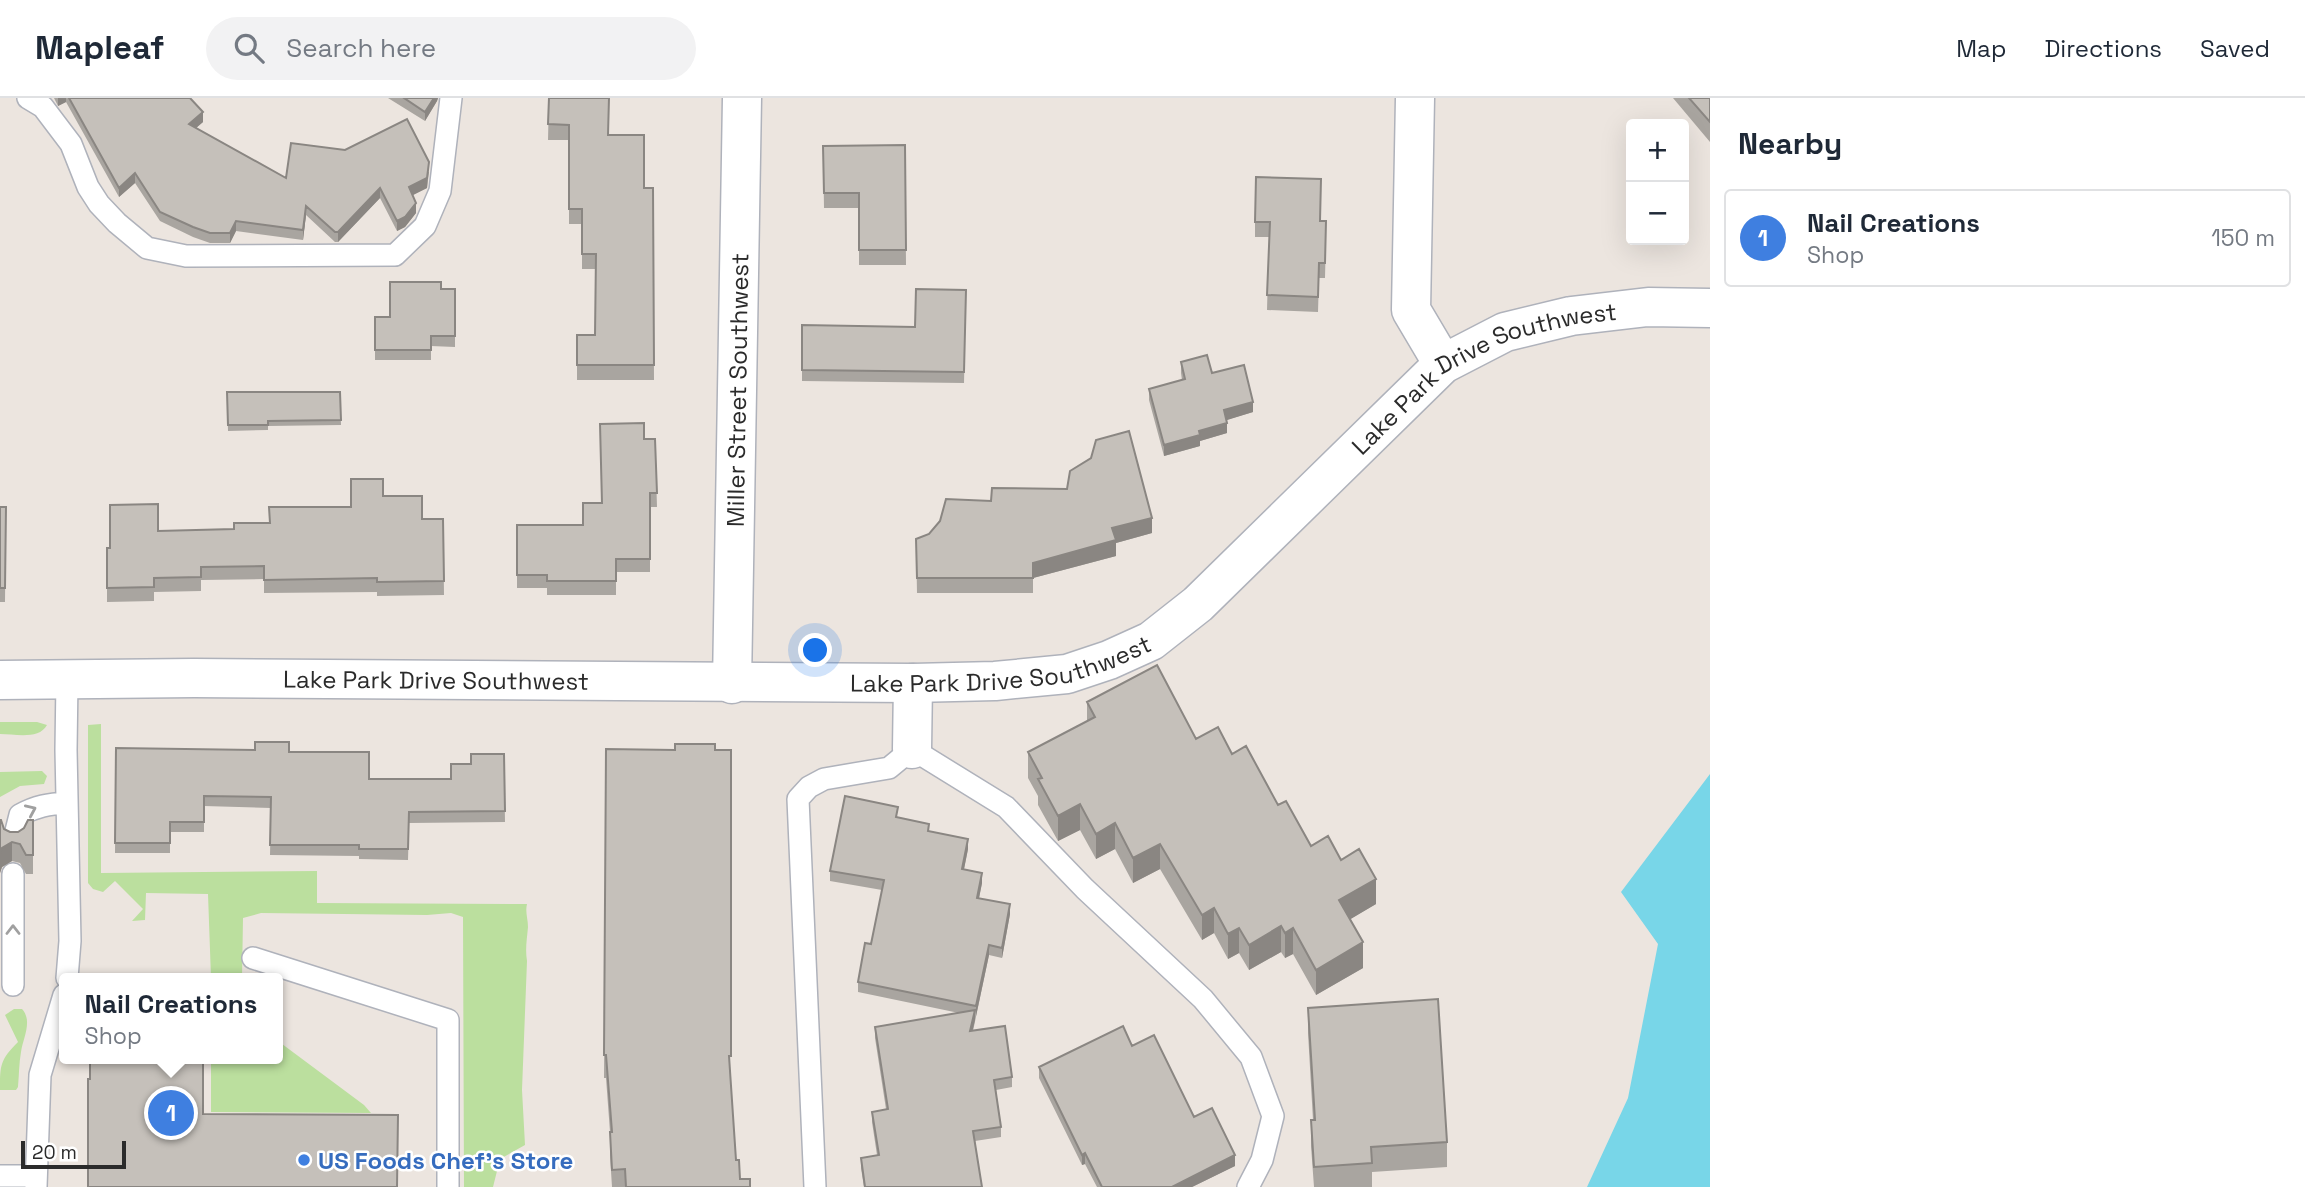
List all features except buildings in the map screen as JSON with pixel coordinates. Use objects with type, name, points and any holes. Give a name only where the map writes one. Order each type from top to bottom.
[{"type":"street","name":"Miller Street Southwest","points":[[732,684],[742,98]]},
{"type":"street","points":[[1415,98],[1412,310],[1443,364]]},
{"type":"street","name":"Lake Park Drive Southwest","points":[[0,680],[913,683],[995,681],[1067,674],[1109,660],[1151,641],[1198,604],[1443,364],[1505,332],[1571,316],[1648,307],[1710,308]]},
{"type":"street","points":[[912,749],[913,683]]},
{"type":"lane","points":[[28,98],[43,107],[71,144],[88,187],[117,223],[147,248],[186,256],[214,256],[395,255],[425,226],[440,191],[451,98]]},
{"type":"lane","points":[[67,680],[67,973]]},
{"type":"lane","points":[[815,1187],[798,799],[809,787],[824,779],[889,768],[912,749],[1006,807],[1085,889],[1203,999],[1251,1057],[1273,1116],[1262,1160],[1248,1187]]},
{"type":"lane","points":[[13,839],[20,815],[33,807],[67,803]]},
{"type":"lane","points":[[13,874],[13,985]]},
{"type":"lane","points":[[253,958],[449,1020],[448,1187]]},
{"type":"lane","points":[[0,1176],[36,1181],[40,1075],[59,1012]]},
{"type":"green space","points":[[0,722],[37,722],[47,725],[33,734],[0,734]]},
{"type":"green space","points":[[101,724],[101,873],[317,871],[317,903],[527,904],[522,1090],[525,1145],[500,1159],[493,1187],[464,1187],[463,917],[451,913],[261,913],[243,918],[242,973],[211,973],[208,894],[146,893],[145,920],[132,921],[143,909],[115,881],[103,892],[93,889],[88,883],[88,725]]},
{"type":"green space","points":[[42,771],[47,776],[44,784],[20,786],[0,797],[0,772]]},
{"type":"green space","points":[[14,1009],[22,1009],[27,1019],[18,1087],[16,1090],[0,1090],[2,1063],[18,1042],[5,1015]]},
{"type":"green space","points":[[283,1045],[371,1113],[211,1112],[211,1064],[283,1064]]},
{"type":"water","points":[[1710,774],[1710,1187],[1587,1187],[1628,1098],[1658,944],[1621,892]]},
{"type":"place","name":"Nail Creations","points":[[171,1113]]},
{"type":"place","name":"US Foods Chef's Store","points":[[304,1160]]}]
